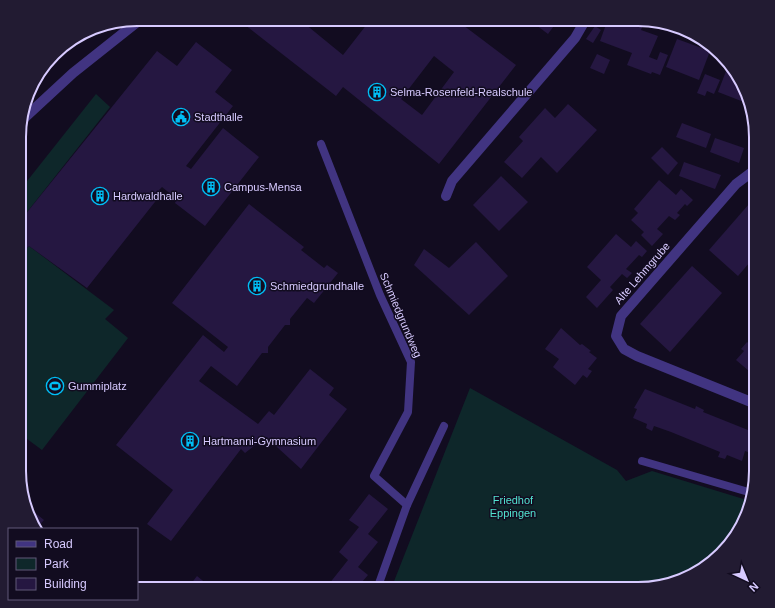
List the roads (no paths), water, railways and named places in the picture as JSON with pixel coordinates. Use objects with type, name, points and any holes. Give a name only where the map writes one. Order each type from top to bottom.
[{"type":"street","points":[[29,114],[73,73],[130,26]]},
{"type":"street","points":[[446,196],[452,181],[575,38],[582,26]]},
{"type":"street","name":"Alte Lehmgrube","points":[[749,174],[736,184],[621,316],[616,336],[624,349],[636,356],[749,401]]},
{"type":"lane","name":"Schmiedgrundweg","points":[[321,144],[380,295],[411,362],[408,412],[374,476],[407,505]]},
{"type":"lane","points":[[380,582],[407,505],[444,426]]},
{"type":"lane","points":[[642,461],[747,492]]},
{"type":"place","name":"Selma-Rosenfeld-Realschule","points":[[377,92]]},
{"type":"place","name":"Stadthalle","points":[[181,117]]},
{"type":"place","name":"Campus-Mensa","points":[[211,187]]},
{"type":"place","name":"Hardwaldhalle","points":[[100,196]]},
{"type":"place","name":"Schmiedgrundhalle","points":[[257,286]]},
{"type":"place","name":"Gummiplatz","points":[[55,386]]},
{"type":"place","name":"Hartmanni-Gymnasium","points":[[190,441]]},
{"type":"park label","name":"Friedhof Eppingen","points":[[513,506]]}]
